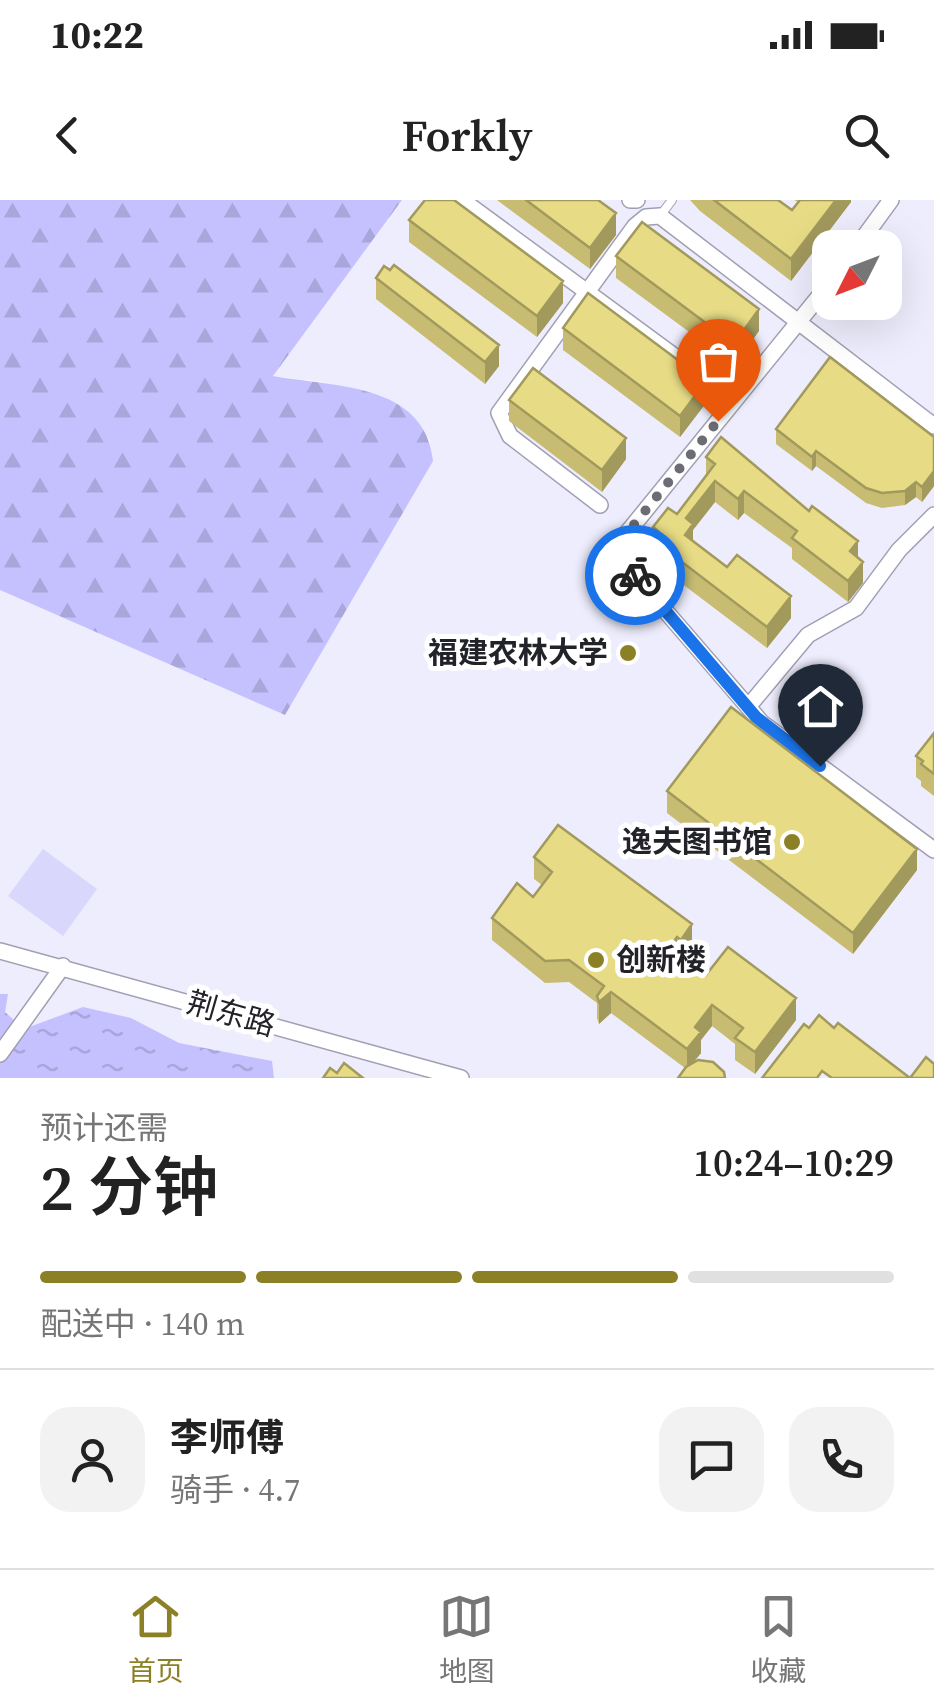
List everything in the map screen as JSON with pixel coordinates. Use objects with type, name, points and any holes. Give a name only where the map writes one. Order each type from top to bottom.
[{"type":"street","points":[[462,200],[700,375]]},
{"type":"street","points":[[869,230],[890,200]]},
{"type":"street","points":[[600,505],[510,436],[499,417],[504,403],[635,226],[646,217],[660,216],[934,426]]},
{"type":"street","points":[[812,307],[628,532],[633,571],[762,724],[934,850]]},
{"type":"street","points":[[748,707],[808,635],[856,608],[899,550],[934,515]]},
{"type":"street","name":"荆东路","points":[[0,951],[462,1078]]},
{"type":"street","points":[[0,1054],[45,997],[63,966]]},
{"type":"lane","points":[[660,216],[672,200]]},
{"type":"shaded area","name":"福建农林大学","points":[[402,200],[934,200],[934,1078],[0,1078],[0,590],[285,715],[431,441],[404,408],[322,382],[273,376]]},
{"type":"shaded area","points":[[43,849],[97,889],[63,936],[8,896]]},
{"type":"green space","points":[[0,200],[402,200],[273,376],[347,387],[394,402],[413,416],[426,435],[433,461],[285,715],[0,590]]},
{"type":"water","points":[[0,994],[8,994],[5,1012],[24,1029],[83,1007],[131,1018],[179,1043],[272,1061],[274,1078],[0,1078]]},
{"type":"building","points":[[425,200],[454,200],[563,281],[537,316],[409,220]]},
{"type":"building","points":[[526,200],[598,200],[616,213],[590,248]]},
{"type":"building","points":[[714,200],[778,200],[792,210],[800,200],[836,200],[791,259]]},
{"type":"building","points":[[642,222],[759,309],[734,344],[616,256]]},
{"type":"building","points":[[394,265],[499,345],[485,362],[376,278],[384,266],[390,270]]},
{"type":"building","points":[[588,293],[706,381],[680,416],[563,328]]},
{"type":"building","points":[[830,357],[934,437],[934,471],[922,487],[916,482],[905,491],[882,493],[866,488],[816,451],[812,457],[776,429]]},
{"type":"building","points":[[533,368],[626,438],[602,470],[509,400]]},
{"type":"building","points":[[721,437],[809,511],[812,506],[858,541],[850,551],[863,562],[848,581],[792,538],[797,531],[744,491],[738,499],[715,481],[686,518],[693,524],[685,535],[727,567],[737,555],[791,596],[767,627],[652,539],[658,531],[653,527],[668,508],[677,514],[715,464],[706,457]]},
{"type":"building","name":"逸夫图书馆","points":[[731,707],[917,849],[853,933],[667,791]]},
{"type":"building","points":[[934,733],[934,774],[916,756]]},
{"type":"building","name":"创新楼","points":[[558,825],[692,924],[681,940],[677,937],[670,947],[706,975],[728,947],[796,998],[755,1052],[735,1038],[743,1028],[712,1005],[695,1027],[701,1032],[687,1049],[611,992],[599,1002],[597,996],[604,986],[569,960],[545,961],[492,918],[517,883],[533,897],[552,872],[534,857]]},
{"type":"building","points":[[819,1015],[834,1028],[838,1023],[910,1078],[832,1078],[822,1071],[817,1078],[762,1078],[804,1024],[809,1028]]},
{"type":"building","points":[[926,1057],[934,1064],[934,1078],[910,1078]]},
{"type":"building","points":[[698,1060],[713,1062],[725,1078],[678,1078]]},
{"type":"building","points":[[344,1063],[363,1078],[323,1078],[330,1068],[337,1073]]},
{"type":"way so far","points":[[635,575],[626,546],[628,532],[718,421]]},
{"type":"place","name":"福建农林大学","points":[[628,653]]},
{"type":"place","name":"逸夫图书馆","points":[[792,842]]},
{"type":"place","name":"创新楼","points":[[596,960]]},
{"type":"route","points":[[635,575],[762,724],[820,766]]}]
